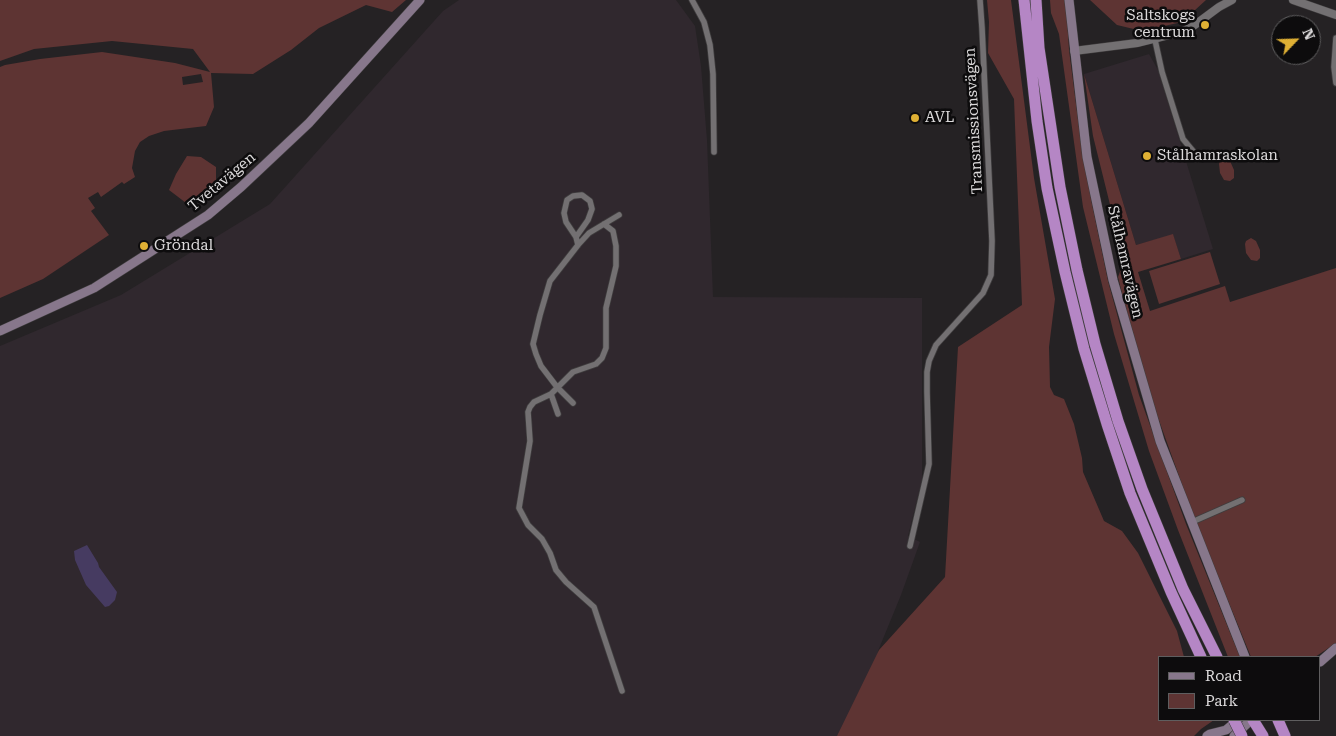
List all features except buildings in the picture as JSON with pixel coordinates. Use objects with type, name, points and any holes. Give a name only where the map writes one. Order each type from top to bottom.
[{"type":"highway","points":[[1024,0],[1036,121],[1047,188],[1084,348],[1130,493],[1171,592],[1201,656]]},
{"type":"highway","points":[[1036,0],[1044,84],[1060,187],[1095,344],[1118,421],[1142,489],[1183,589],[1216,656]]},
{"type":"highway","points":[[1234,721],[1242,736]]},
{"type":"highway","points":[[1253,721],[1262,735]]},
{"type":"highway","points":[[1278,721],[1286,736]]},
{"type":"highway","points":[[1284,721],[1286,736]]},
{"type":"main road","name":"Tvetavägen","points":[[0,331],[94,288],[208,215],[241,187],[309,123],[420,0]]},
{"type":"main road","name":"Stålhamravägen","points":[[1069,0],[1087,157],[1113,280],[1160,441],[1245,656]]},
{"type":"main road","points":[[1321,660],[1336,648]]},
{"type":"main road","points":[[1207,736],[1226,730],[1238,721]]},
{"type":"main road","points":[[1234,736],[1251,721]]},
{"type":"street","points":[[692,0],[704,22],[710,45],[713,74],[714,152]]},
{"type":"street","name":"Transmissionsvägen","points":[[910,546],[930,464],[927,392],[929,361],[936,345],[978,299],[988,284],[993,263],[980,0]]},
{"type":"street","points":[[1074,51],[1155,40],[1192,27],[1232,0]]},
{"type":"street","points":[[1293,0],[1336,14]]},
{"type":"street","points":[[1336,38],[1334,52],[1336,83]]},
{"type":"street","points":[[1155,40],[1162,72],[1183,139],[1193,151]]},
{"type":"street","points":[[576,237],[588,220],[592,209],[590,201],[582,195],[573,196],[567,200],[564,213],[566,222],[576,237],[578,245]]},
{"type":"street","points":[[573,403],[557,387],[541,366],[534,344],[540,315],[550,281],[578,245],[589,232],[619,215]]},
{"type":"street","points":[[604,224],[613,231],[616,246],[616,266],[606,308],[606,348],[602,358],[596,364],[573,372],[551,394],[534,402],[528,412],[530,442],[519,508],[528,525],[542,539],[550,553],[556,570],[566,582],[594,607],[622,691]]},
{"type":"street","points":[[551,394],[558,414]]},
{"type":"street","points":[[1192,522],[1242,500]]},
{"type":"shaded area","points":[[459,0],[676,0],[695,26],[701,66],[707,140],[713,297],[922,298],[922,480],[908,536],[920,542],[878,651],[874,736],[0,736],[0,346],[121,295],[270,204],[443,11]]},
{"type":"shaded area","name":"Stålhamraskolan","points":[[1149,54],[1158,70],[1213,249],[1181,259],[1173,235],[1136,245],[1084,74]]},
{"type":"shaded area","points":[[87,545],[99,567],[117,592],[115,600],[109,606],[105,607],[86,585],[75,560],[74,551]]},
{"type":"green space","points":[[0,0],[406,0],[392,12],[366,5],[319,28],[291,50],[253,74],[211,73],[214,107],[206,126],[164,131],[149,136],[140,142],[135,151],[132,168],[135,177],[124,184],[122,182],[101,197],[98,192],[88,198],[95,208],[91,211],[109,235],[43,279],[0,298],[0,67],[40,59],[102,52],[175,63],[210,72],[193,49],[112,41],[34,49],[0,61]],"holes":[[[201,74],[203,82],[183,85],[182,77]]]},
{"type":"green space","points":[[987,0],[1011,0],[1034,178],[1055,299],[1049,347],[1050,387],[1054,395],[1064,399],[1074,424],[1082,458],[1083,472],[1104,521],[1122,531],[1138,553],[1177,631],[1184,656],[1158,656],[1158,721],[1213,721],[1194,736],[837,736],[879,650],[945,577],[958,347],[1022,305],[1014,99],[988,53],[989,22]]},
{"type":"green space","points":[[1050,0],[1066,0],[1069,50],[1083,158],[1108,281],[1139,395],[1186,524],[1240,656],[1228,656],[1178,530],[1149,451],[1114,334],[1083,207],[1059,34],[1051,13]]},
{"type":"green space","points":[[1090,0],[1206,0],[1182,22],[1142,31],[1117,25]]},
{"type":"green space","points":[[1084,74],[1136,245],[1173,234],[1181,259],[1138,272],[1150,311],[1225,286],[1230,302],[1336,268],[1336,643],[1316,656],[1251,656],[1193,515],[1152,401],[1118,277],[1124,261],[1093,136]]},
{"type":"green space","points":[[187,156],[201,157],[216,167],[216,184],[190,206],[169,190]]},
{"type":"green space","points":[[1225,158],[1230,161],[1234,170],[1234,178],[1230,181],[1224,180],[1220,173],[1220,161]]},
{"type":"green space","points":[[1251,238],[1256,241],[1260,250],[1260,258],[1257,261],[1251,260],[1246,253],[1246,241]]},
{"type":"green space","points":[[1210,252],[1220,284],[1159,304],[1149,271]]},
{"type":"place","name":"Saltskogs centrum","points":[[1205,25]]},
{"type":"place","name":"AVL","points":[[915,118]]},
{"type":"place","name":"Stålhamraskolan","points":[[1147,156]]},
{"type":"place","name":"Gröndal","points":[[144,246]]}]
